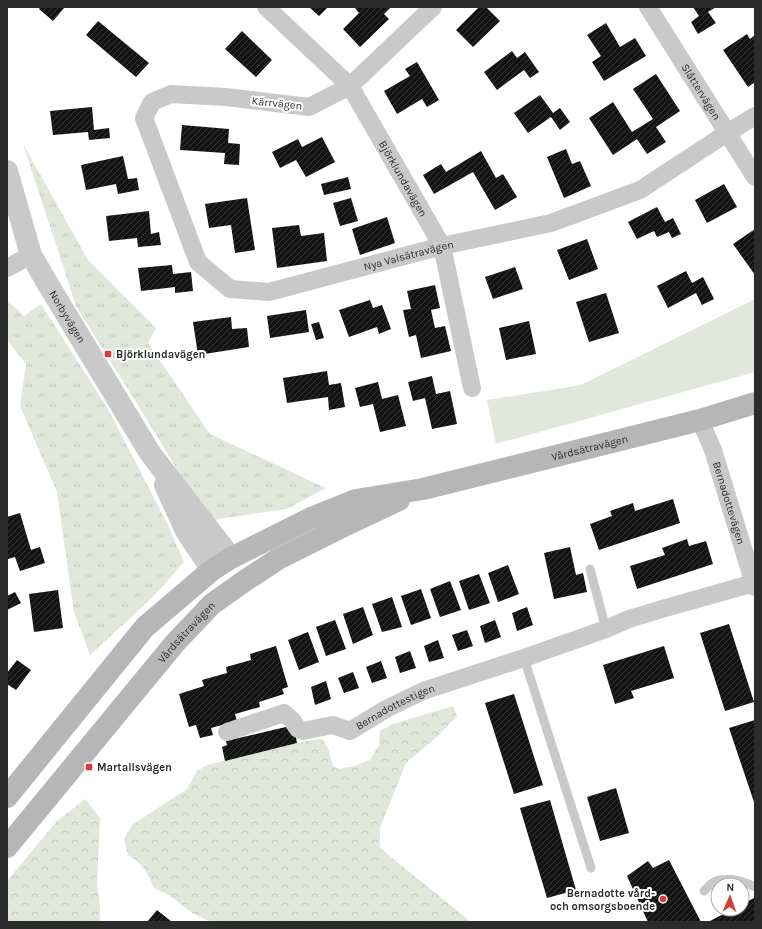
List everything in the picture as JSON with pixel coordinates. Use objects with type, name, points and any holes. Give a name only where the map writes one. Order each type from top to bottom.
[{"type":"main road","name":"Vårdsätravägen","points":[[7,796],[145,627],[212,570],[232,558],[311,518],[356,500],[423,489],[635,437],[700,420],[755,403]]},
{"type":"main road","name":"Vårdsätravägen","points":[[7,847],[175,643],[212,604],[226,593],[278,559],[423,489]]},
{"type":"main road","points":[[232,558],[246,580]]},
{"type":"main road","points":[[212,570],[226,593]]},
{"type":"street","name":"Björklundavägen","points":[[266,7],[350,86],[442,246],[472,388]]},
{"type":"street","name":"Kärrvägen","points":[[144,118],[152,102],[171,94],[226,97],[309,106],[350,86],[433,7]]},
{"type":"street","name":"Slåttervägen","points":[[648,7],[755,177]]},
{"type":"street","name":"Nya Valsätravägen","points":[[144,118],[198,262],[230,289],[269,292],[442,246],[551,223],[640,190],[755,116]]},
{"type":"street","name":"Norbyvägen","points":[[7,171],[31,255],[150,453],[186,531],[212,570]]},
{"type":"street","points":[[7,268],[31,255]]},
{"type":"street","name":"Bernadottevägen","points":[[700,420],[713,450],[754,585]]},
{"type":"street","name":"Norbyvägen","points":[[150,453],[232,558]]},
{"type":"street","name":"Bernadottestigen","points":[[227,732],[284,713],[292,720],[298,729],[303,731],[333,725],[350,730],[386,709],[423,691],[524,658],[606,629],[629,619],[754,585]]},
{"type":"lane","points":[[590,570],[606,629]]},
{"type":"lane","points":[[524,658],[591,868]]},
{"type":"lane","points":[[704,890],[713,882],[733,879],[755,887]]},
{"type":"green space","points":[[23,144],[88,260],[156,328],[148,343],[210,434],[326,488],[287,509],[212,520],[204,514],[76,306]]},
{"type":"green space","points":[[755,299],[755,372],[496,444],[487,400],[581,385]]},
{"type":"green space","points":[[7,300],[24,316],[41,304],[108,409],[168,525],[184,562],[153,597],[90,655],[74,612],[57,492],[20,406],[26,364],[7,340]]},
{"type":"green space","points":[[453,706],[457,716],[437,737],[406,763],[380,828],[380,848],[471,922],[211,922],[192,913],[169,895],[154,888],[144,869],[138,862],[128,855],[124,839],[132,825],[187,789],[197,771],[207,765],[322,738],[329,751],[333,766],[338,769],[354,766],[370,760],[379,745],[380,731],[393,724]]},
{"type":"green space","points":[[85,799],[100,818],[97,884],[100,922],[7,922],[7,881],[57,821]]},
{"type":"building","points":[[40,7],[65,7],[53,21],[39,9]]},
{"type":"building","points":[[309,7],[328,7],[319,16]]},
{"type":"building","points":[[391,7],[384,14],[389,19],[360,47],[343,29],[359,13],[355,8]]},
{"type":"building","points":[[479,7],[486,7],[500,21],[473,47],[456,30]]},
{"type":"building","points":[[693,7],[716,7],[708,12],[716,23],[698,34],[691,22],[699,16]]},
{"type":"building","points":[[98,21],[149,63],[136,77],[86,35]]},
{"type":"building","points":[[606,23],[620,47],[635,38],[646,56],[604,81],[592,62],[601,56],[587,35]]},
{"type":"building","points":[[242,31],[272,60],[256,77],[225,49]]},
{"type":"building","points":[[747,34],[750,39],[755,35],[755,82],[748,87],[723,50]]},
{"type":"building","points":[[512,51],[517,58],[525,52],[539,72],[530,78],[524,70],[497,90],[484,72]]},
{"type":"building","points":[[417,62],[439,100],[427,107],[422,99],[397,114],[384,91],[410,76],[405,69]]},
{"type":"building","points":[[656,74],[680,111],[656,127],[666,142],[647,154],[637,139],[613,155],[589,118],[613,102],[632,132],[653,119],[633,89]]},
{"type":"building","points":[[540,95],[553,113],[560,108],[570,122],[560,130],[551,117],[528,133],[514,113]]},
{"type":"building","points":[[92,107],[94,130],[109,128],[110,138],[89,140],[88,132],[53,135],[50,111]]},
{"type":"building","points":[[182,125],[229,129],[228,143],[240,144],[239,165],[224,164],[225,153],[180,150]]},
{"type":"building","points":[[322,137],[335,162],[306,177],[296,160],[280,168],[272,152],[298,139],[302,147]]},
{"type":"building","points":[[566,149],[572,164],[580,161],[591,186],[564,198],[547,157]]},
{"type":"building","points":[[481,151],[496,178],[503,174],[517,197],[495,210],[473,172],[434,194],[423,175],[441,164],[446,172]]},
{"type":"building","points":[[123,156],[128,179],[137,178],[139,190],[118,194],[116,184],[86,190],[81,165]]},
{"type":"building","points":[[348,177],[351,189],[324,195],[321,184]]},
{"type":"building","points":[[724,184],[737,207],[707,223],[695,200]]},
{"type":"building","points":[[247,198],[255,250],[235,253],[231,225],[209,228],[205,204]]},
{"type":"building","points":[[351,198],[358,221],[340,226],[333,203]]},
{"type":"building","points":[[657,207],[665,222],[673,218],[681,234],[672,238],[669,232],[657,237],[654,231],[637,239],[628,222]]},
{"type":"building","points":[[149,211],[151,234],[159,232],[161,245],[138,247],[137,238],[109,241],[106,216]]},
{"type":"building","points":[[387,217],[395,243],[360,255],[352,229]]},
{"type":"building","points":[[299,225],[301,236],[324,233],[327,261],[277,268],[272,228]]},
{"type":"building","points":[[755,229],[755,275],[733,244]]},
{"type":"building","points":[[587,239],[598,269],[569,280],[557,250]]},
{"type":"building","points":[[172,265],[173,274],[191,272],[193,291],[175,293],[175,287],[141,291],[138,268]]},
{"type":"building","points":[[515,267],[523,289],[493,299],[485,277]]},
{"type":"building","points":[[686,271],[692,283],[703,277],[714,299],[702,305],[696,293],[668,308],[657,286]]},
{"type":"building","points":[[435,285],[440,308],[431,310],[435,328],[445,326],[451,351],[421,358],[416,335],[409,337],[403,310],[411,309],[407,291]]},
{"type":"building","points":[[606,293],[619,333],[589,342],[576,302]]},
{"type":"building","points":[[370,300],[373,308],[382,305],[391,329],[379,334],[377,327],[349,337],[339,310]]},
{"type":"building","points":[[306,310],[309,332],[270,338],[267,316]]},
{"type":"building","points":[[231,317],[232,329],[247,328],[249,347],[198,355],[193,322]]},
{"type":"building","points":[[529,321],[536,354],[506,360],[499,328]]},
{"type":"building","points":[[319,322],[324,338],[316,340],[311,324]]},
{"type":"building","points":[[327,371],[329,385],[341,383],[345,407],[329,410],[328,397],[287,403],[283,378]]},
{"type":"building","points":[[432,376],[436,394],[450,391],[457,424],[432,429],[425,398],[413,401],[408,382]]},
{"type":"building","points":[[378,382],[382,399],[398,395],[406,426],[380,432],[373,404],[360,407],[355,388]]},
{"type":"building","points":[[673,499],[680,523],[599,550],[590,524],[612,516],[610,511],[633,503],[635,511]]},
{"type":"building","points":[[20,513],[31,550],[40,547],[45,563],[20,571],[15,557],[8,559],[7,557],[7,517]]},
{"type":"building","points":[[687,539],[689,546],[706,541],[713,564],[637,589],[630,566],[665,555],[662,548]]},
{"type":"building","points":[[570,547],[576,575],[583,573],[587,592],[554,599],[544,553]]},
{"type":"building","points":[[508,565],[519,594],[498,602],[488,573]]},
{"type":"building","points":[[479,574],[490,603],[469,610],[459,581]]},
{"type":"building","points":[[450,581],[461,610],[440,617],[430,589]]},
{"type":"building","points":[[421,589],[431,618],[411,625],[401,596]]},
{"type":"building","points":[[58,590],[63,628],[34,632],[29,594]]},
{"type":"building","points":[[15,592],[21,603],[7,610],[7,596]]},
{"type":"building","points":[[392,597],[402,627],[382,632],[372,604]]},
{"type":"building","points":[[363,607],[373,635],[353,644],[343,614]]},
{"type":"building","points":[[527,607],[533,625],[517,631],[512,613]]},
{"type":"building","points":[[335,620],[346,649],[326,656],[316,627]]},
{"type":"building","points":[[495,620],[501,637],[485,643],[480,626]]},
{"type":"building","points":[[729,624],[754,702],[725,711],[700,633]]},
{"type":"building","points":[[467,630],[473,646],[458,651],[452,635]]},
{"type":"building","points":[[308,632],[319,662],[299,670],[288,640]]},
{"type":"building","points":[[438,640],[444,658],[429,662],[424,646]]},
{"type":"building","points":[[276,646],[288,687],[282,689],[284,694],[259,702],[260,707],[235,714],[237,721],[211,728],[213,735],[200,738],[196,725],[189,727],[179,694],[204,686],[202,680],[227,673],[226,667],[251,660],[250,654]]},
{"type":"building","points":[[664,646],[674,678],[631,691],[634,698],[615,704],[603,665]]},
{"type":"building","points":[[410,651],[416,668],[400,673],[395,657]]},
{"type":"building","points":[[17,660],[31,670],[16,690],[7,684],[7,673]]},
{"type":"building","points":[[381,661],[387,678],[372,683],[366,667]]},
{"type":"building","points":[[353,672],[359,688],[344,693],[338,678]]},
{"type":"building","points":[[326,681],[331,699],[315,705],[311,687]]},
{"type":"building","points":[[514,694],[543,785],[514,794],[485,703]]},
{"type":"building","points":[[755,720],[755,805],[729,728]]},
{"type":"building","points":[[290,726],[295,732],[297,743],[225,761],[222,747],[227,745],[226,741]]},
{"type":"building","points":[[616,788],[629,833],[600,841],[587,797]]},
{"type":"building","points":[[550,800],[576,890],[547,898],[520,808]]},
{"type":"building","name":"Bernadotte vård- och omsorgsboende","points":[[669,860],[701,922],[648,922],[627,876],[648,861],[653,868]]},
{"type":"building","points":[[754,898],[755,922],[708,922],[718,917],[750,917],[750,900]]},
{"type":"building","points":[[157,910],[172,922],[147,922]]},
{"type":"place","name":"Björklundavägen","points":[[108,354]]},
{"type":"place","name":"Martallsvägen","points":[[89,767]]},
{"type":"place","name":"Bernadotte vård- och omsorgsboende","points":[[663,899]]}]
